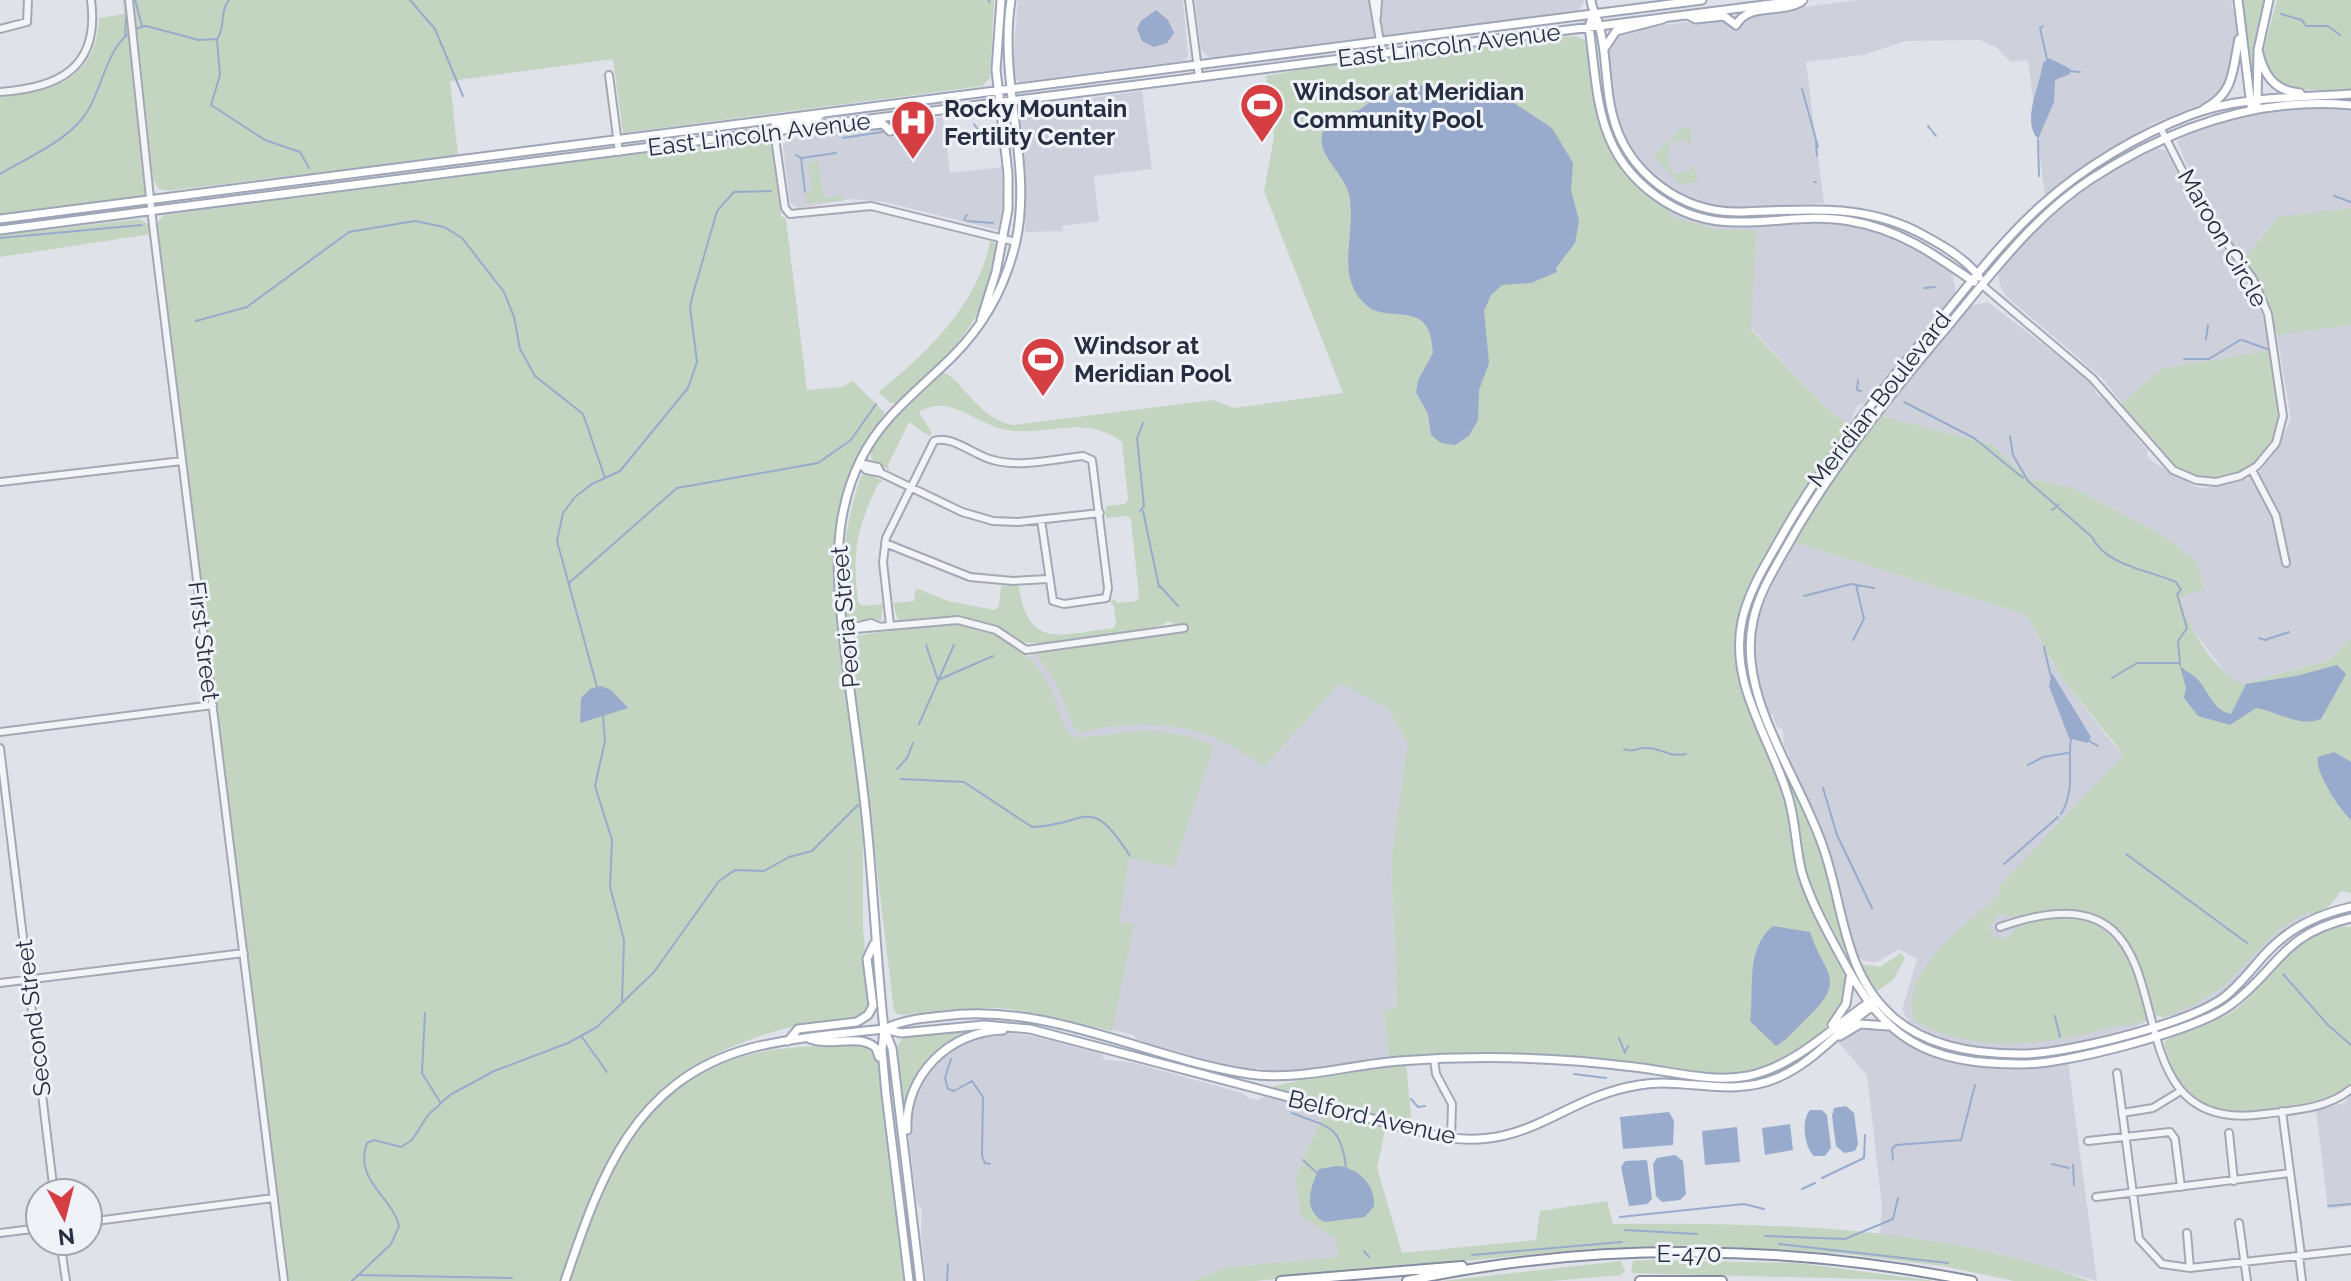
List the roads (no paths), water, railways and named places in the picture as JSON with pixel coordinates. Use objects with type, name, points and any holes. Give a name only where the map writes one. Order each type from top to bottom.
[{"type":"highway","name":"E-470","points":[[1407,1281],[1499,1265],[1601,1255],[1734,1253],[1846,1261],[1972,1281]]},
{"type":"highway","points":[[1281,1281],[1499,1265]]},
{"type":"highway","name":"E-470","points":[[1640,1281],[1722,1281]]},
{"type":"main road","points":[[997,89],[996,45],[1001,0]]},
{"type":"main road","points":[[1010,101],[1006,49],[1011,0]]},
{"type":"main road","points":[[1591,0],[1593,14],[1600,26],[1611,108],[1618,132],[1638,166],[1663,188],[1690,203],[1718,211],[1814,207],[1856,211],[1887,219],[1923,235],[1982,285]]},
{"type":"main road","name":"East Lincoln Avenue","points":[[0,219],[1702,0]]},
{"type":"main road","points":[[1688,15],[1696,19],[1724,16],[1736,25],[1746,13],[1793,7],[1804,0]]},
{"type":"main road","name":"East Lincoln Avenue","points":[[0,230],[1804,0]]},
{"type":"main road","points":[[2238,0],[2248,102],[2255,111]]},
{"type":"main road","points":[[2255,111],[2258,101],[2258,50],[2271,0]]},
{"type":"main road","points":[[1593,14],[1589,27],[1607,133],[1628,170],[1659,198],[1684,212],[1719,221],[1813,217],[1870,225],[1924,246],[1975,278]]},
{"type":"main road","points":[[1603,52],[1609,37],[1616,31],[1654,25],[1667,17]]},
{"type":"main road","points":[[2195,113],[2219,100],[2229,88],[2241,33]]},
{"type":"main road","points":[[2258,50],[2266,74],[2282,89],[2350,94]]},
{"type":"main road","name":"Peoria Street","points":[[980,322],[1003,239],[1009,186],[997,89]]},
{"type":"main road","name":"Meridian Boulevard","points":[[2350,94],[2248,102],[2195,113],[2097,164],[2057,192],[2022,223],[1860,417],[1815,481],[1758,579],[1741,626],[1742,678],[1788,795],[1805,881],[1850,974],[1869,1005],[1888,1026],[1912,1043],[1939,1054],[2017,1064],[2060,1061],[2157,1035],[2220,1012],[2243,994],[2296,940],[2324,925],[2351,918]]},
{"type":"main road","name":"Peoria Street","points":[[875,942],[868,836],[837,572],[838,535],[847,493],[859,463],[890,416],[955,355],[998,296],[1016,242],[1020,182],[1010,101]]},
{"type":"main road","name":"Meridian Boulevard","points":[[2351,105],[2319,104],[2202,121],[2107,170],[2059,203],[2027,233],[1876,412],[1827,481],[1763,592],[1750,635],[1751,668],[1757,693],[1822,842],[1846,940],[1878,1000],[1899,1021],[1928,1039],[1955,1047],[2007,1054],[2059,1051],[2154,1025],[2214,1003],[2236,987],[2268,950],[2291,932],[2318,917],[2351,907]]},
{"type":"main road","points":[[774,131],[775,125],[815,119],[823,112]]},
{"type":"main road","points":[[856,121],[862,126],[883,124],[890,131],[896,122],[917,113]]},
{"type":"main road","points":[[492,157],[494,168]]},
{"type":"main road","points":[[875,942],[884,1029],[882,1050],[886,1094],[909,1281]]},
{"type":"main road","points":[[788,1041],[798,1029],[857,1022],[868,1015],[873,1006],[867,959],[875,942]]},
{"type":"main road","points":[[1826,1033],[1846,1006],[1850,974]]},
{"type":"main road","name":"Belford Avenue","points":[[565,1281],[602,1176],[624,1139],[676,1085],[711,1063],[744,1050],[807,1038],[884,1029],[901,1021],[960,1013],[1018,1014],[1258,1075],[1294,1075],[1434,1059],[1571,1061],[1736,1078],[1781,1065],[1878,1000]]},
{"type":"main road","name":"Belford Avenue","points":[[884,1029],[901,1033],[973,1025],[1016,1027],[1451,1138],[1486,1139],[1513,1134],[1636,1085],[1668,1083],[1728,1089],[1758,1085],[1792,1071],[1822,1049],[1869,1005]]},
{"type":"main road","points":[[1822,1049],[1856,1025],[1888,1026]]},
{"type":"main road","points":[[907,1172],[907,1111],[924,1070],[944,1050],[965,1038],[1016,1027]]},
{"type":"main road","points":[[884,1029],[892,1048],[920,1281]]},
{"type":"main road","points":[[807,1038],[823,1044],[859,1041],[872,1044],[878,1051],[886,1094]]},
{"type":"street","points":[[0,29],[27,22],[28,0]]},
{"type":"street","points":[[0,92],[50,84],[77,65],[93,32],[91,0]]},
{"type":"street","name":"First Street","points":[[129,0],[149,212],[284,1281]]},
{"type":"street","points":[[1189,0],[1199,77]]},
{"type":"street","points":[[1375,0],[1382,53]]},
{"type":"street","points":[[609,75],[619,152]]},
{"type":"street","name":"Maroon Circle","points":[[2161,129],[2204,213],[2255,284],[2269,318],[2283,418],[2273,448],[2252,470]]},
{"type":"street","points":[[774,131],[788,213],[871,206],[1016,242]]},
{"type":"street","points":[[1982,285],[2091,376],[2173,470],[2210,482],[2235,478],[2252,470],[2277,518],[2286,563]]},
{"type":"street","points":[[890,625],[883,562],[885,543],[930,445],[939,439],[1006,463],[1084,456],[1094,463],[1107,597],[1059,604],[1051,599],[1041,520]]},
{"type":"street","points":[[0,482],[182,461]]},
{"type":"street","points":[[859,463],[866,470],[881,473],[983,519],[1009,522],[1100,513]]},
{"type":"street","points":[[885,543],[970,577],[1010,581],[1048,579]]},
{"type":"street","points":[[843,630],[942,620],[967,622],[1000,632],[1026,650],[1184,628]]},
{"type":"street","points":[[0,732],[213,705]]},
{"type":"street","name":"Second Street","points":[[0,748],[52,1177]]},
{"type":"street","points":[[2000,927],[2054,912],[2080,915],[2100,924],[2120,939],[2133,958],[2169,1075],[2179,1092],[2199,1109],[2222,1117],[2282,1111],[2327,1103],[2351,1089]]},
{"type":"street","points":[[0,983],[244,953]]},
{"type":"street","points":[[1434,1059],[1436,1074],[1452,1105],[1451,1138]]},
{"type":"street","points":[[2117,1073],[2136,1232],[2143,1245],[2162,1264],[2190,1268],[2351,1250]]},
{"type":"street","points":[[2122,1113],[2153,1108],[2179,1092]]},
{"type":"street","points":[[2282,1111],[2302,1281]]},
{"type":"street","points":[[2088,1141],[2170,1132],[2175,1139],[2181,1187]]},
{"type":"street","points":[[2229,1133],[2234,1181]]},
{"type":"street","points":[[2096,1197],[2290,1173]]},
{"type":"street","points":[[104,1220],[274,1198]]},
{"type":"street","points":[[2239,1223],[2247,1281]]},
{"type":"street","points":[[0,1233],[24,1230]]},
{"type":"street","points":[[2187,1233],[2190,1268]]},
{"type":"street","points":[[62,1257],[66,1281]]},
{"type":"water","points":[[1156,10],[1168,20],[1174,33],[1167,43],[1154,47],[1142,41],[1137,29],[1141,21]]},
{"type":"water","points":[[2049,58],[2071,69],[2070,74],[2055,80],[2054,102],[2038,139],[2033,131],[2031,113],[2043,63]]},
{"type":"water","points":[[1429,84],[1469,88],[1495,100],[1511,101],[1552,128],[1573,163],[1571,190],[1579,221],[1575,243],[1556,268],[1557,272],[1531,283],[1502,285],[1491,295],[1484,311],[1489,363],[1479,390],[1478,420],[1469,436],[1455,445],[1441,443],[1431,435],[1428,414],[1416,392],[1418,380],[1433,353],[1427,327],[1413,316],[1373,310],[1360,299],[1352,286],[1348,256],[1349,194],[1322,146],[1327,125],[1338,114],[1359,110],[1370,102],[1383,103],[1398,88]]},
{"type":"water","points":[[2337,665],[2346,674],[2321,719],[2305,722],[2256,708],[2230,725],[2198,716],[2184,698],[2186,688],[2180,666],[2197,679],[2216,705],[2231,714],[2246,684]]},
{"type":"water","points":[[2052,673],[2091,737],[2087,743],[2069,738],[2049,686]]},
{"type":"water","points":[[601,686],[611,690],[628,708],[580,723],[581,698],[590,689]]},
{"type":"water","points":[[2334,752],[2351,762],[2351,820],[2329,790],[2318,763],[2318,757]]},
{"type":"water","points":[[1773,926],[1810,932],[1830,984],[1821,1003],[1776,1046],[1750,1021],[1754,958],[1764,936]]},
{"type":"water","points":[[1846,1106],[1854,1113],[1858,1144],[1855,1151],[1844,1153],[1836,1146],[1832,1116],[1834,1108]]},
{"type":"water","points":[[1810,1110],[1822,1110],[1827,1115],[1831,1148],[1825,1156],[1814,1156],[1806,1140],[1805,1127]]},
{"type":"water","points":[[1669,1112],[1674,1121],[1673,1145],[1623,1149],[1620,1117]]},
{"type":"water","points":[[1790,1124],[1793,1150],[1765,1155],[1762,1128]]},
{"type":"water","points":[[1737,1127],[1740,1162],[1705,1165],[1702,1131]]},
{"type":"water","points":[[1675,1155],[1683,1161],[1686,1194],[1680,1200],[1662,1202],[1656,1196],[1653,1164],[1657,1158]]},
{"type":"water","points":[[1647,1160],[1652,1199],[1647,1204],[1629,1206],[1621,1167],[1625,1161]]},
{"type":"water","points":[[1337,1166],[1352,1170],[1364,1178],[1372,1191],[1374,1206],[1365,1217],[1325,1222],[1313,1212],[1310,1198],[1319,1169]]},
{"type":"waterway","points":[[135,0],[142,26]]},
{"type":"waterway","points":[[0,174],[74,128],[90,107],[114,52],[132,31],[146,26],[199,40],[217,39],[229,0]]},
{"type":"waterway","points":[[410,0],[435,29],[463,96]]},
{"type":"waterway","points":[[2281,14],[2302,20],[2306,26],[2328,26],[2340,35]]},
{"type":"waterway","points":[[125,37],[126,18]]},
{"type":"waterway","points":[[2043,26],[2040,28],[2047,59]]},
{"type":"waterway","points":[[217,40],[220,75],[211,105],[265,140],[300,152],[309,168]]},
{"type":"waterway","points":[[2069,71],[2080,72]]},
{"type":"waterway","points":[[1802,89],[1818,147]]},
{"type":"waterway","points":[[974,124],[979,131]]},
{"type":"waterway","points":[[1928,126],[1936,136]]},
{"type":"waterway","points":[[843,138],[882,132]]},
{"type":"waterway","points":[[2038,140],[2039,176]]},
{"type":"waterway","points":[[1816,142],[1817,156]]},
{"type":"waterway","points":[[796,155],[801,158],[836,153]]},
{"type":"waterway","points":[[801,158],[805,192]]},
{"type":"waterway","points":[[597,687],[557,541],[563,513],[575,497],[592,484],[620,471],[688,388],[697,362],[690,307],[717,211],[734,192],[771,191]]},
{"type":"waterway","points":[[2334,196],[2351,202]]},
{"type":"waterway","points":[[196,321],[247,307],[349,232],[415,221],[444,227],[462,238],[504,292],[514,317],[520,349],[535,376],[583,414],[605,478]]},
{"type":"waterway","points":[[967,221],[993,223]]},
{"type":"waterway","points":[[0,238],[142,225]]},
{"type":"waterway","points":[[1924,288],[1935,287]]},
{"type":"waterway","points":[[2206,339],[2208,325]]},
{"type":"waterway","points":[[2184,359],[2209,359],[2240,340]]},
{"type":"waterway","points":[[2242,340],[2270,350]]},
{"type":"waterway","points":[[1858,380],[1857,390],[1861,391]]},
{"type":"waterway","points":[[1904,402],[1974,438],[2023,478]]},
{"type":"waterway","points":[[569,583],[677,488],[818,463],[851,440],[876,404]]},
{"type":"waterway","points":[[1140,511],[1144,506],[1137,438],[1143,423]]},
{"type":"waterway","points":[[2010,436],[2013,455],[2028,481],[2107,554],[2128,566],[2176,582],[2181,590],[2177,594],[2187,628],[2178,641],[2180,665]]},
{"type":"waterway","points":[[2052,510],[2059,504]]},
{"type":"waterway","points":[[1143,511],[1159,587]]},
{"type":"waterway","points":[[1804,596],[1851,584],[1874,588]]},
{"type":"waterway","points":[[1853,640],[1864,619],[1856,585]]},
{"type":"waterway","points":[[1160,586],[1178,606]]},
{"type":"waterway","points":[[2259,638],[2265,640],[2289,632]]},
{"type":"waterway","points":[[926,645],[938,680],[993,656]]},
{"type":"waterway","points":[[919,724],[954,645]]},
{"type":"waterway","points":[[2044,647],[2051,677]]},
{"type":"waterway","points":[[2112,678],[2137,663],[2178,663]]},
{"type":"waterway","points":[[603,717],[605,741],[595,786],[612,840],[610,887],[624,940],[622,1003]]},
{"type":"waterway","points":[[2061,814],[2070,786],[2071,738]]},
{"type":"waterway","points":[[2089,741],[2098,746]]},
{"type":"waterway","points":[[897,769],[907,758],[913,743]]},
{"type":"waterway","points":[[1624,749],[1650,748],[1675,755],[1686,754]]},
{"type":"waterway","points":[[2028,765],[2043,757],[2068,753]]},
{"type":"waterway","points":[[901,779],[964,782],[1032,827],[1096,818],[1116,836],[1130,856]]},
{"type":"waterway","points":[[1823,788],[1837,835],[1872,908]]},
{"type":"waterway","points":[[352,1281],[391,1244],[399,1226],[395,1215],[369,1178],[364,1156],[367,1143],[374,1140],[401,1147],[412,1140],[428,1115],[450,1095],[494,1071],[568,1043],[597,1027],[654,972],[719,881],[735,870],[764,871],[789,857],[812,851],[858,805]]},
{"type":"waterway","points":[[2004,864],[2058,817]]},
{"type":"waterway","points":[[2126,854],[2247,943]]},
{"type":"waterway","points":[[2283,974],[2328,1025],[2351,1045]]},
{"type":"waterway","points":[[425,1013],[422,1073],[440,1102]]},
{"type":"waterway","points":[[2055,1016],[2060,1037]]},
{"type":"waterway","points":[[582,1037],[607,1072]]},
{"type":"waterway","points":[[1619,1038],[1625,1053]]},
{"type":"waterway","points":[[1625,1052],[1628,1046]]},
{"type":"waterway","points":[[951,1059],[945,1078],[948,1089],[954,1091],[972,1081],[983,1097],[982,1156],[985,1163],[990,1164]]},
{"type":"waterway","points":[[1574,1074],[1606,1078]]},
{"type":"waterway","points":[[1893,1160],[1892,1149],[1896,1145],[1961,1140],[1975,1085]]},
{"type":"waterway","points":[[1440,1091],[1446,1098]]},
{"type":"waterway","points":[[1411,1099],[1418,1107],[1425,1106]]},
{"type":"waterway","points":[[1292,1113],[1324,1125],[1336,1135],[1341,1143],[1346,1168]]},
{"type":"waterway","points":[[1822,1178],[1864,1158],[1865,1135]]},
{"type":"waterway","points":[[1303,1160],[1317,1173]]},
{"type":"waterway","points":[[2052,1164],[2069,1168]]},
{"type":"waterway","points":[[2073,1165],[2074,1185]]},
{"type":"waterway","points":[[1802,1189],[1815,1183]]},
{"type":"waterway","points":[[1765,1236],[1845,1239],[1893,1219],[1898,1198]]},
{"type":"waterway","points":[[1620,1217],[1744,1204],[1764,1209]]},
{"type":"waterway","points":[[2328,1206],[2351,1204]]},
{"type":"waterway","points":[[1625,1230],[1697,1234]]},
{"type":"waterway","points":[[1472,1255],[1622,1242]]},
{"type":"waterway","points":[[1779,1244],[1948,1263]]},
{"type":"waterway","points":[[1364,1251],[1369,1257]]},
{"type":"waterway","points":[[947,1281],[948,1264]]},
{"type":"waterway","points":[[357,1275],[512,1278]]},
{"type":"place","name":"Windsor at Meridian Community Pool","points":[[1262,144]]},
{"type":"place","name":"Rocky Mountain Fertility Center","points":[[913,161]]},
{"type":"place","name":"Windsor at Meridian Pool","points":[[1043,398]]}]
